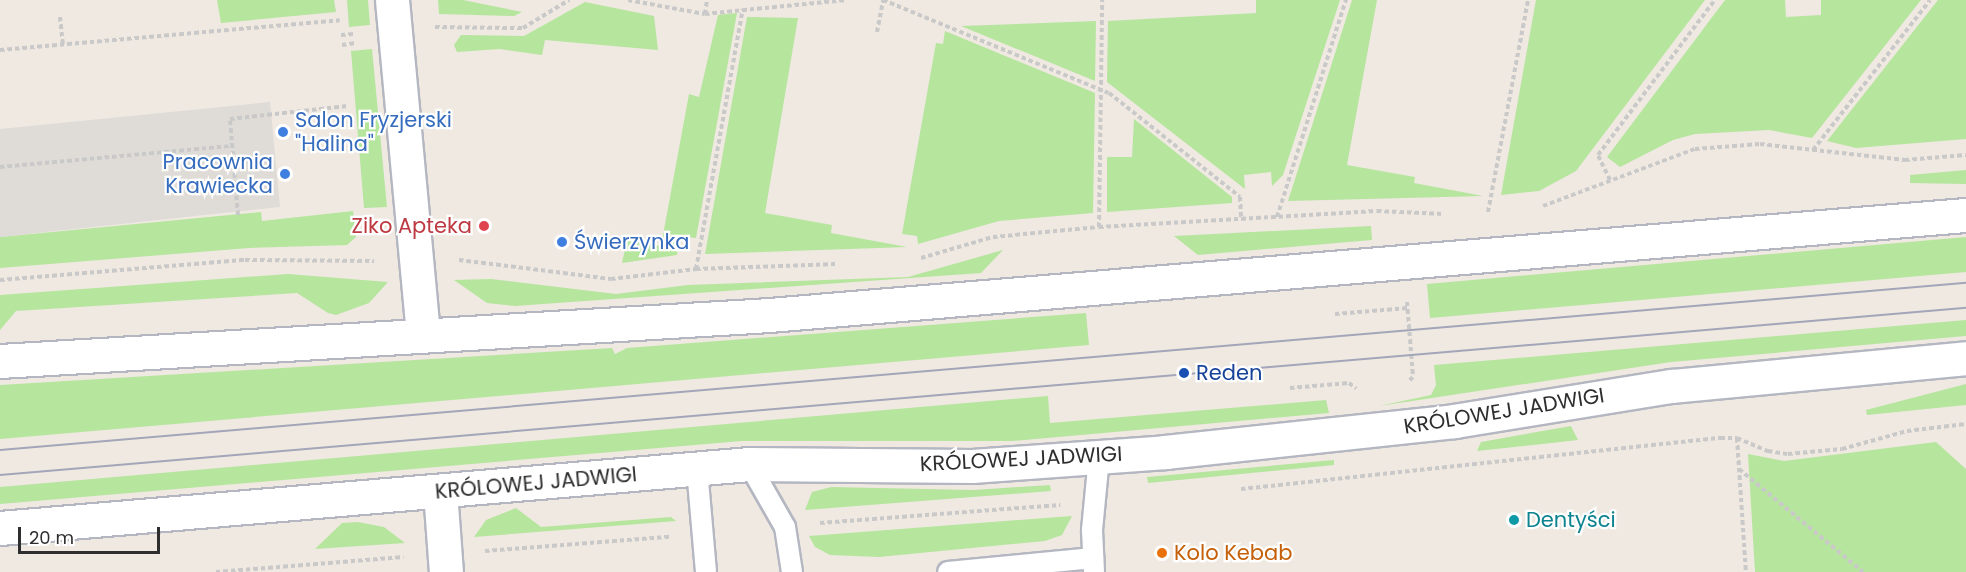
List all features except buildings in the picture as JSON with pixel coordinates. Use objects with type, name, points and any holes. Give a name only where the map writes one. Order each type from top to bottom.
[{"type":"street","points":[[392,0],[423,335]]},
{"type":"street","points":[[0,361],[769,315],[1966,215]]},
{"type":"street","name":"KRÓLOWEJ JADWIGI","points":[[0,528],[749,465],[972,466],[1099,457],[1361,433],[1671,386],[1966,358]]},
{"type":"street","points":[[440,491],[446,572]]},
{"type":"lane","points":[[948,572],[1094,565],[1099,457]]},
{"type":"lane","points":[[749,465],[785,527],[792,572]]},
{"type":"lane","points":[[697,469],[706,572]]},
{"type":"path","points":[[425,29],[523,28],[569,0]]},
{"type":"path","points":[[628,0],[705,14],[846,0]]},
{"type":"path","points":[[705,14],[707,0]]},
{"type":"path","points":[[877,32],[883,0],[1109,93],[1240,197],[1241,219]]},
{"type":"path","points":[[1099,227],[1102,0]]},
{"type":"path","points":[[1277,217],[1346,0]]},
{"type":"path","points":[[1488,212],[1528,0]]},
{"type":"path","points":[[1610,180],[1598,155],[1715,0]]},
{"type":"path","points":[[1813,150],[1930,0]]},
{"type":"path","points":[[696,269],[743,9]]},
{"type":"path","points":[[60,17],[63,44]]},
{"type":"path","points":[[0,50],[340,20]]},
{"type":"path","points":[[341,35],[358,33]]},
{"type":"path","points":[[238,215],[230,119],[347,106]]},
{"type":"path","points":[[1537,208],[1690,150],[1760,144],[1905,160],[1966,155]]},
{"type":"path","points":[[0,167],[232,146]]},
{"type":"path","points":[[912,261],[993,237],[1099,227],[1388,211],[1454,215]]},
{"type":"path","points":[[1479,213],[1499,211]]},
{"type":"path","points":[[449,259],[600,279],[696,269],[843,264]]},
{"type":"path","points":[[0,280],[245,260],[383,262]]},
{"type":"path","points":[[1406,297],[1413,377]]},
{"type":"path","points":[[1335,314],[1408,308]]},
{"type":"path","points":[[1290,388],[1349,383],[1361,392]]},
{"type":"path","points":[[1239,489],[1737,438],[1768,452],[1788,454],[1842,449],[1906,430],[1966,424]]},
{"type":"path","points":[[1737,438],[1746,572]]},
{"type":"path","points":[[1739,469],[1863,572]]},
{"type":"path","points":[[216,572],[406,557]]},
{"type":"green space","points":[[217,0],[334,0],[336,12],[221,23]]},
{"type":"green space","points":[[347,0],[368,0],[370,25],[349,27]]},
{"type":"green space","points":[[438,0],[463,0],[522,12],[514,16],[439,14]]},
{"type":"green space","points":[[1256,0],[1340,0],[1283,175],[1272,186],[1271,172],[1244,175],[1245,189],[1107,82],[1108,21],[1256,13]]},
{"type":"green space","points":[[1352,0],[1377,0],[1347,165],[1415,177],[1414,183],[1483,196],[1288,201]]},
{"type":"green space","points":[[1536,0],[1705,0],[1576,171],[1539,191],[1501,195]]},
{"type":"green space","points":[[1725,0],[1785,0],[1786,17],[1821,15],[1821,0],[1921,0],[1812,138],[1769,130],[1695,134],[1673,140],[1620,167],[1607,157]]},
{"type":"green space","points":[[1938,0],[1966,0],[1966,139],[1856,148],[1827,141]]},
{"type":"green space","points":[[585,2],[654,16],[658,50],[545,40],[542,55],[500,49],[457,52],[454,45],[461,35],[524,36]]},
{"type":"green space","points":[[737,13],[696,238],[679,236],[677,255],[622,263],[627,240],[661,246],[689,94],[699,97],[718,15]]},
{"type":"green space","points":[[747,17],[798,18],[765,213],[832,225],[831,233],[907,247],[705,254]]},
{"type":"green space","points":[[1096,21],[1095,81],[961,26]]},
{"type":"green space","points":[[945,31],[1095,93],[1093,213],[999,221],[918,244],[917,236],[902,234],[936,43],[943,44]]},
{"type":"green space","points":[[372,49],[387,207],[364,208],[351,51]]},
{"type":"green space","points":[[1134,119],[1232,197],[1232,203],[1107,212],[1107,157],[1132,157]]},
{"type":"green space","points":[[1966,170],[1966,184],[1910,183],[1910,175]]},
{"type":"green space","points":[[353,211],[356,237],[347,245],[249,248],[0,268],[0,237],[261,212],[262,221]]},
{"type":"green space","points":[[1371,226],[1372,240],[1198,255],[1174,236]]},
{"type":"green space","points":[[1966,237],[1966,272],[1430,318],[1427,284]]},
{"type":"green space","points":[[1003,250],[981,273],[515,306],[487,303],[454,280],[491,279],[616,294],[688,285],[908,277]]},
{"type":"green space","points":[[288,274],[388,282],[369,303],[336,315],[328,313],[297,293],[16,311],[0,330],[0,295]]},
{"type":"green space","points":[[1086,313],[1089,345],[0,439],[0,385],[612,348],[615,354],[627,348]]},
{"type":"green space","points":[[1966,320],[1966,336],[1671,362],[1379,406],[1431,395],[1436,385],[1434,365]]},
{"type":"green space","points":[[1966,384],[1966,405],[1867,415],[1866,410]]},
{"type":"green space","points":[[1048,396],[1050,423],[1326,400],[1329,413],[1012,441],[742,441],[0,504],[0,487]]},
{"type":"green space","points":[[1571,426],[1578,440],[1477,451],[1481,442]]},
{"type":"green space","points":[[1936,442],[1966,469],[1966,572],[1755,572],[1748,454],[1784,461]]},
{"type":"green space","points":[[1334,460],[1334,465],[1148,483],[1147,477]]},
{"type":"green space","points":[[1050,485],[1051,491],[805,510],[812,492],[831,487],[973,490]]},
{"type":"green space","points":[[516,508],[541,527],[671,517],[676,521],[474,537],[486,520]]},
{"type":"green space","points":[[1072,516],[1062,535],[1045,541],[879,557],[830,555],[815,547],[809,536]]},
{"type":"green space","points":[[358,522],[384,527],[405,543],[315,549],[342,523]]},
{"type":"shaded area","points":[[270,102],[280,207],[0,237],[0,129]]},
{"type":"tram line","points":[[0,450],[1966,283]]},
{"type":"tram line","points":[[0,475],[1966,308]]},
{"type":"place","name":"Salon Fryzjerski \"Halina\"","points":[[283,132]]},
{"type":"place","name":"Pracownia Krawiecka","points":[[285,174]]},
{"type":"place","name":"Ziko Apteka","points":[[484,226]]},
{"type":"place","name":"Świerzynka","points":[[562,242]]},
{"type":"place","name":"Reden","points":[[1184,373]]},
{"type":"place","name":"Dentyści","points":[[1514,520]]},
{"type":"place","name":"Kolo Kebab","points":[[1162,553]]}]
